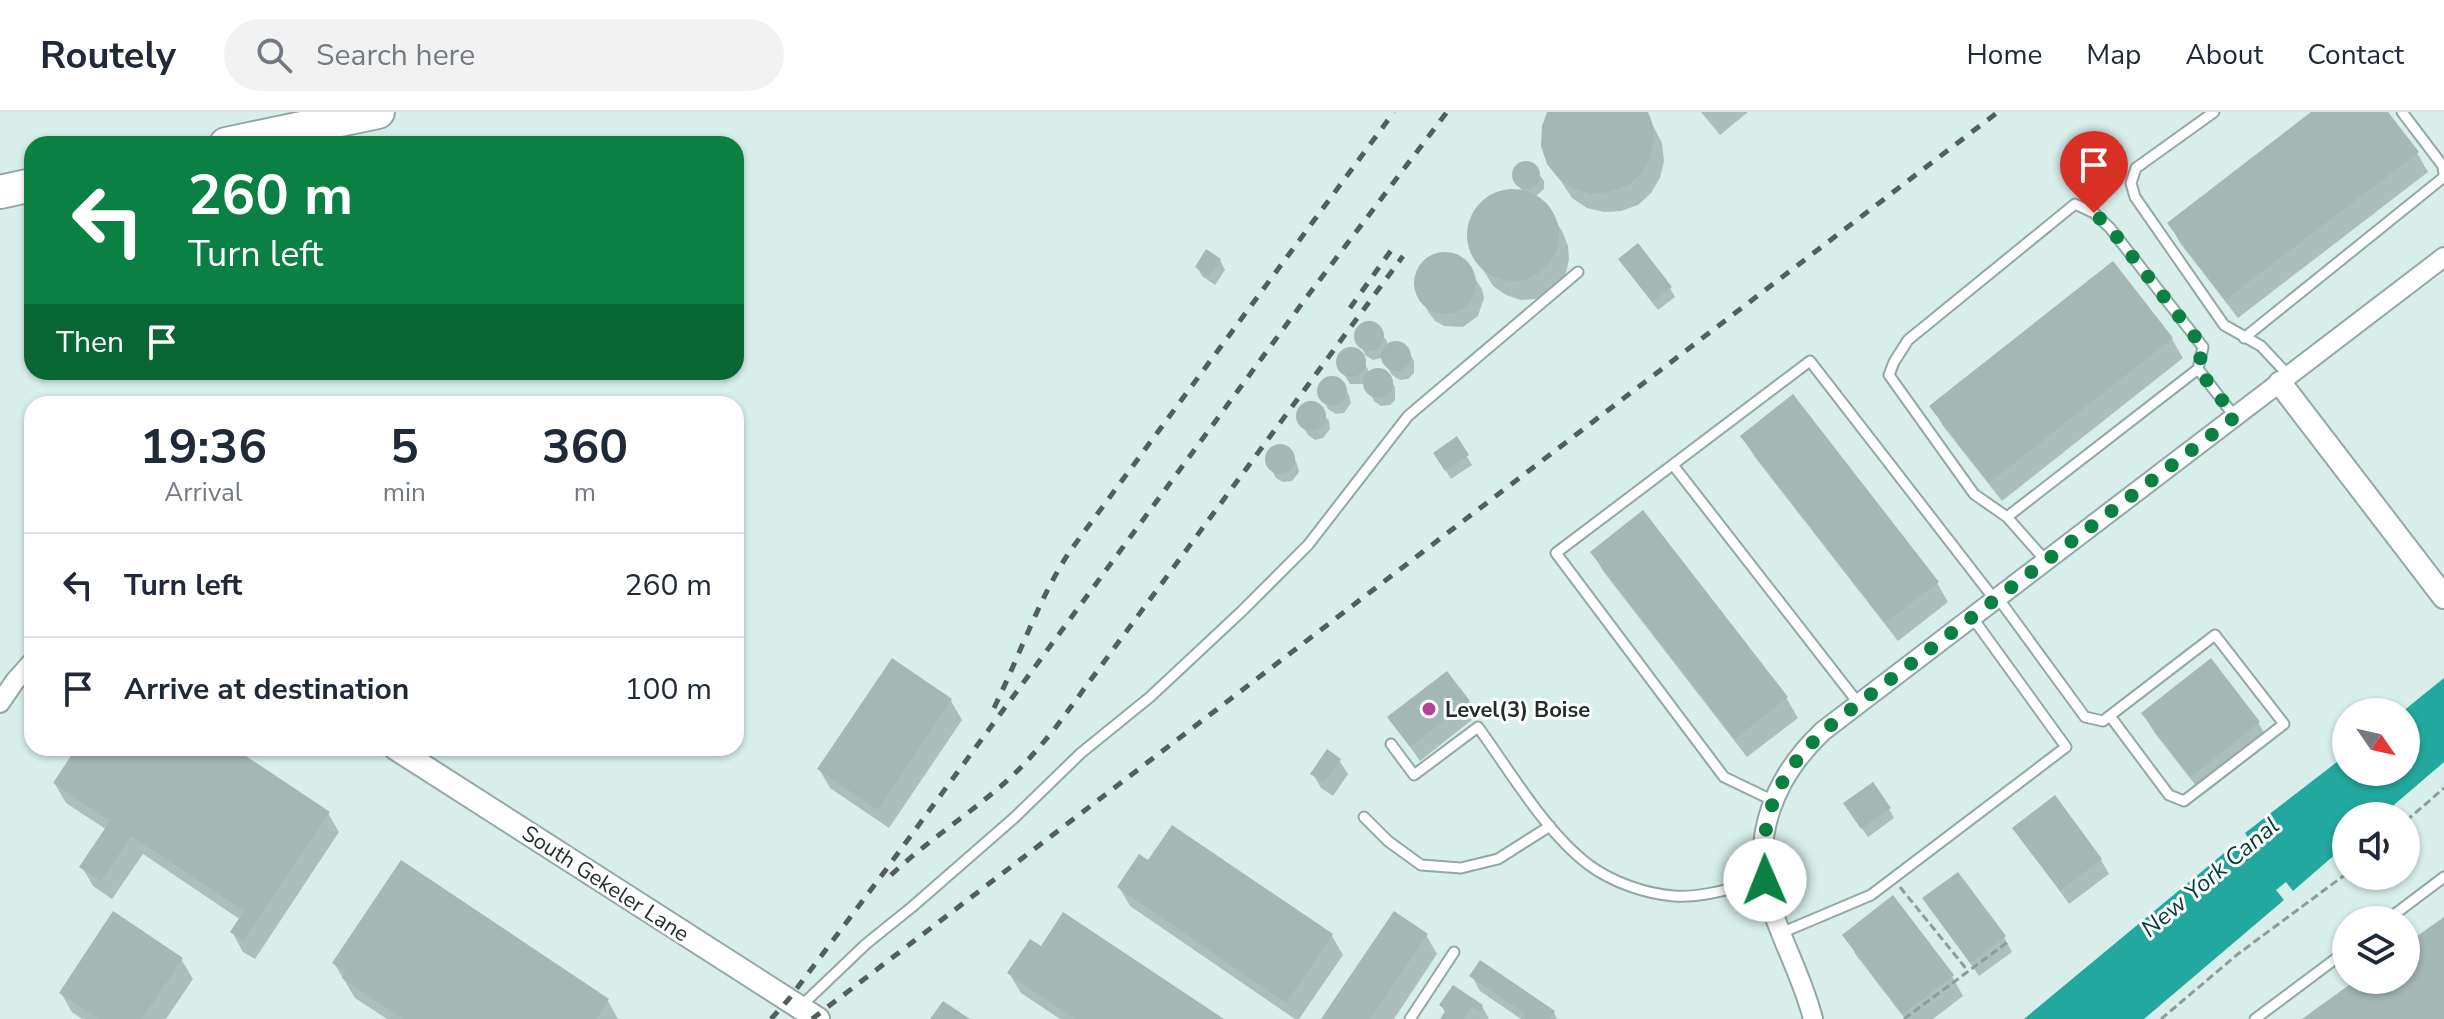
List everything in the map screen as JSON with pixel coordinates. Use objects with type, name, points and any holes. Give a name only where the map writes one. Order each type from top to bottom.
[{"type":"highway","points":[[264,136],[378,112]]},
{"type":"highway","points":[[0,192],[24,187]]},
{"type":"street","points":[[1813,1019],[1769,902],[1764,838],[1774,801],[1791,767],[1807,747],[1972,617],[2444,257]]},
{"type":"street","points":[[2284,379],[2444,597]]},
{"type":"street","points":[[0,703],[24,671]]},
{"type":"street","name":"South Gekeler Lane","points":[[407,756],[809,1013]]},
{"type":"lane","points":[[2214,112],[2136,168],[2131,183],[2135,197],[2224,325],[2261,346],[2284,379]]},
{"type":"lane","points":[[2244,338],[2444,176],[2443,166],[2402,112]]},
{"type":"lane","points":[[2007,517],[2198,369],[2203,347],[2110,228],[2094,213],[2075,204],[1908,340],[1889,375],[1974,494],[2007,517],[2046,561]]},
{"type":"lane","points":[[809,1013],[866,944],[983,846],[1081,753],[1150,697],[1242,611],[1308,545],[1408,416],[1578,272]]},
{"type":"lane","points":[[1774,801],[1724,777],[1556,553],[1810,361],[2085,717],[2103,721],[2215,635],[2284,724],[2184,801],[2169,795],[2110,716]]},
{"type":"lane","points":[[2198,369],[2235,417]]},
{"type":"lane","points":[[1673,465],[1859,704]]},
{"type":"lane","points":[[1781,933],[1871,895],[2066,747],[1972,617]]},
{"type":"lane","points":[[1391,744],[1414,775],[1478,727],[1550,826],[1589,865],[1619,882],[1676,897],[1765,880]]},
{"type":"lane","points":[[1364,817],[1388,841],[1421,865],[1461,868],[1498,859],[1550,826]]},
{"type":"lane","points":[[2406,906],[2444,877]]},
{"type":"lane","points":[[1410,1019],[1454,952]]},
{"type":"lane","points":[[2255,1019],[2332,961]]},
{"type":"path","points":[[2420,809],[2444,788]]},
{"type":"path","points":[[2161,1019],[2238,954],[2332,884]]},
{"type":"path","points":[[1900,887],[1968,971]]},
{"type":"path","points":[[1904,1019],[2009,941]]},
{"type":"water","points":[[2444,678],[2444,762],[2420,783],[2420,698]]},
{"type":"water","name":"New York Canal","points":[[2332,766],[2332,786],[2416,786],[2397,802],[2332,802],[2332,857],[2293,891],[2286,882],[2276,890],[2284,900],[2144,1019],[2024,1019],[2235,844],[2242,851],[2251,842],[2245,833]]},
{"type":"building","points":[[1547,112],[1648,112],[1654,140],[1650,158],[1641,174],[1627,186],[1592,194],[1574,189],[1559,179],[1547,164],[1541,146],[1542,126]]},
{"type":"building","points":[[2311,112],[2388,112],[2419,152],[2225,300],[2167,223]]},
{"type":"building","points":[[1526,161],[1536,165],[1540,175],[1536,185],[1526,189],[1516,185],[1512,175],[1516,165]]},
{"type":"building","points":[[1513,189],[1530,193],[1545,203],[1555,218],[1559,235],[1555,252],[1545,267],[1530,277],[1513,281],[1496,277],[1481,267],[1471,252],[1467,235],[1471,218],[1481,203],[1496,193]]},
{"type":"building","points":[[1638,243],[1672,287],[1652,302],[1618,259]]},
{"type":"building","points":[[1206,249],[1221,259],[1209,277],[1195,267]]},
{"type":"building","points":[[1445,252],[1457,254],[1467,261],[1474,271],[1474,295],[1467,305],[1457,312],[1445,314],[1433,312],[1423,305],[1416,295],[1414,283],[1416,271],[1423,261],[1433,254]]},
{"type":"building","points":[[2113,261],[2173,338],[1989,483],[1929,406]]},
{"type":"building","points":[[1369,321],[1375,322],[1383,330],[1383,342],[1375,350],[1369,351],[1363,350],[1355,342],[1354,336],[1355,330],[1363,322]]},
{"type":"building","points":[[1396,341],[1402,342],[1410,350],[1410,362],[1402,370],[1396,371],[1390,370],[1382,362],[1381,356],[1382,350],[1390,342]]},
{"type":"building","points":[[1351,347],[1357,348],[1365,356],[1365,368],[1357,376],[1351,377],[1345,376],[1337,368],[1336,362],[1337,356],[1345,348]]},
{"type":"building","points":[[1378,368],[1384,369],[1392,377],[1392,389],[1384,397],[1378,398],[1372,397],[1364,389],[1363,383],[1364,377],[1372,369]]},
{"type":"building","points":[[1332,376],[1338,377],[1346,385],[1346,397],[1338,405],[1332,406],[1326,405],[1318,397],[1317,391],[1318,385],[1326,377]]},
{"type":"building","points":[[1793,394],[1939,582],[1885,623],[1740,436]]},
{"type":"building","points":[[1311,401],[1317,402],[1325,410],[1325,422],[1317,430],[1311,431],[1305,430],[1297,422],[1296,416],[1297,410],[1305,402]]},
{"type":"building","points":[[1457,436],[1469,455],[1445,471],[1433,453]]},
{"type":"building","points":[[1280,444],[1286,445],[1294,453],[1294,465],[1286,473],[1280,474],[1274,473],[1266,465],[1265,459],[1266,453],[1274,445]]},
{"type":"building","points":[[1643,510],[1788,697],[1735,739],[1590,552]]},
{"type":"building","points":[[892,658],[952,699],[878,810],[817,769]]},
{"type":"building","points":[[2211,658],[2260,722],[2191,777],[2141,713]]},
{"type":"building","name":"Level(3) Boise","points":[[1447,671],[1470,701],[1410,747],[1387,717]]},
{"type":"building","points":[[1327,749],[1341,759],[1324,783],[1310,774]]},
{"type":"building","points":[[71,756],[246,756],[330,812],[243,941],[230,932],[244,911],[131,836],[101,881],[79,867],[110,821],[53,783]]},
{"type":"building","points":[[1873,782],[1891,808],[1861,829],[1843,803]]},
{"type":"building","points":[[2055,795],[2102,859],[2060,891],[2012,828]]},
{"type":"building","points":[[1172,825],[1333,934],[1286,1003],[1117,887],[1139,854],[1148,860]]},
{"type":"building","points":[[401,860],[609,999],[596,1019],[403,1019],[342,978],[346,972],[332,963]]},
{"type":"building","points":[[1958,872],[2006,936],[1970,963],[1922,898]]},
{"type":"building","points":[[1893,895],[1954,975],[1903,1014],[1842,935]]},
{"type":"building","points":[[113,911],[183,958],[142,1019],[98,1019],[59,993]]},
{"type":"building","points":[[1394,911],[1428,934],[1370,1019],[1321,1019]]},
{"type":"building","points":[[1063,912],[1224,1019],[1075,1019],[1007,973],[1030,939],[1041,946]]},
{"type":"building","points":[[2444,917],[2444,1019],[2302,1019],[2337,994],[2420,994],[2420,934]]},
{"type":"building","points":[[1480,960],[1555,1011],[1550,1019],[1521,1019],[1525,1014],[1469,976]]},
{"type":"building","points":[[1453,985],[1483,1005],[1479,1011],[1472,1007],[1464,1019],[1440,1019],[1446,1010],[1439,1005]]},
{"type":"building","points":[[943,1001],[970,1019],[930,1019]]},
{"type":"railway","points":[[994,708],[1039,608],[1070,551],[1394,112]]},
{"type":"railway","points":[[771,1019],[879,879],[1306,298],[1447,112]]},
{"type":"railway","points":[[812,1019],[1998,112]]},
{"type":"railway","points":[[1350,308],[1392,249]]},
{"type":"railway","points":[[891,875],[1001,786],[1050,735],[1403,256]]},
{"type":"place","name":"Level(3) Boise","points":[[1429,709]]},
{"type":"route","points":[[1765,880],[1764,838],[1779,786],[1791,767],[1823,731],[2235,417],[2198,369],[2203,347],[2110,228],[2094,213]]}]
